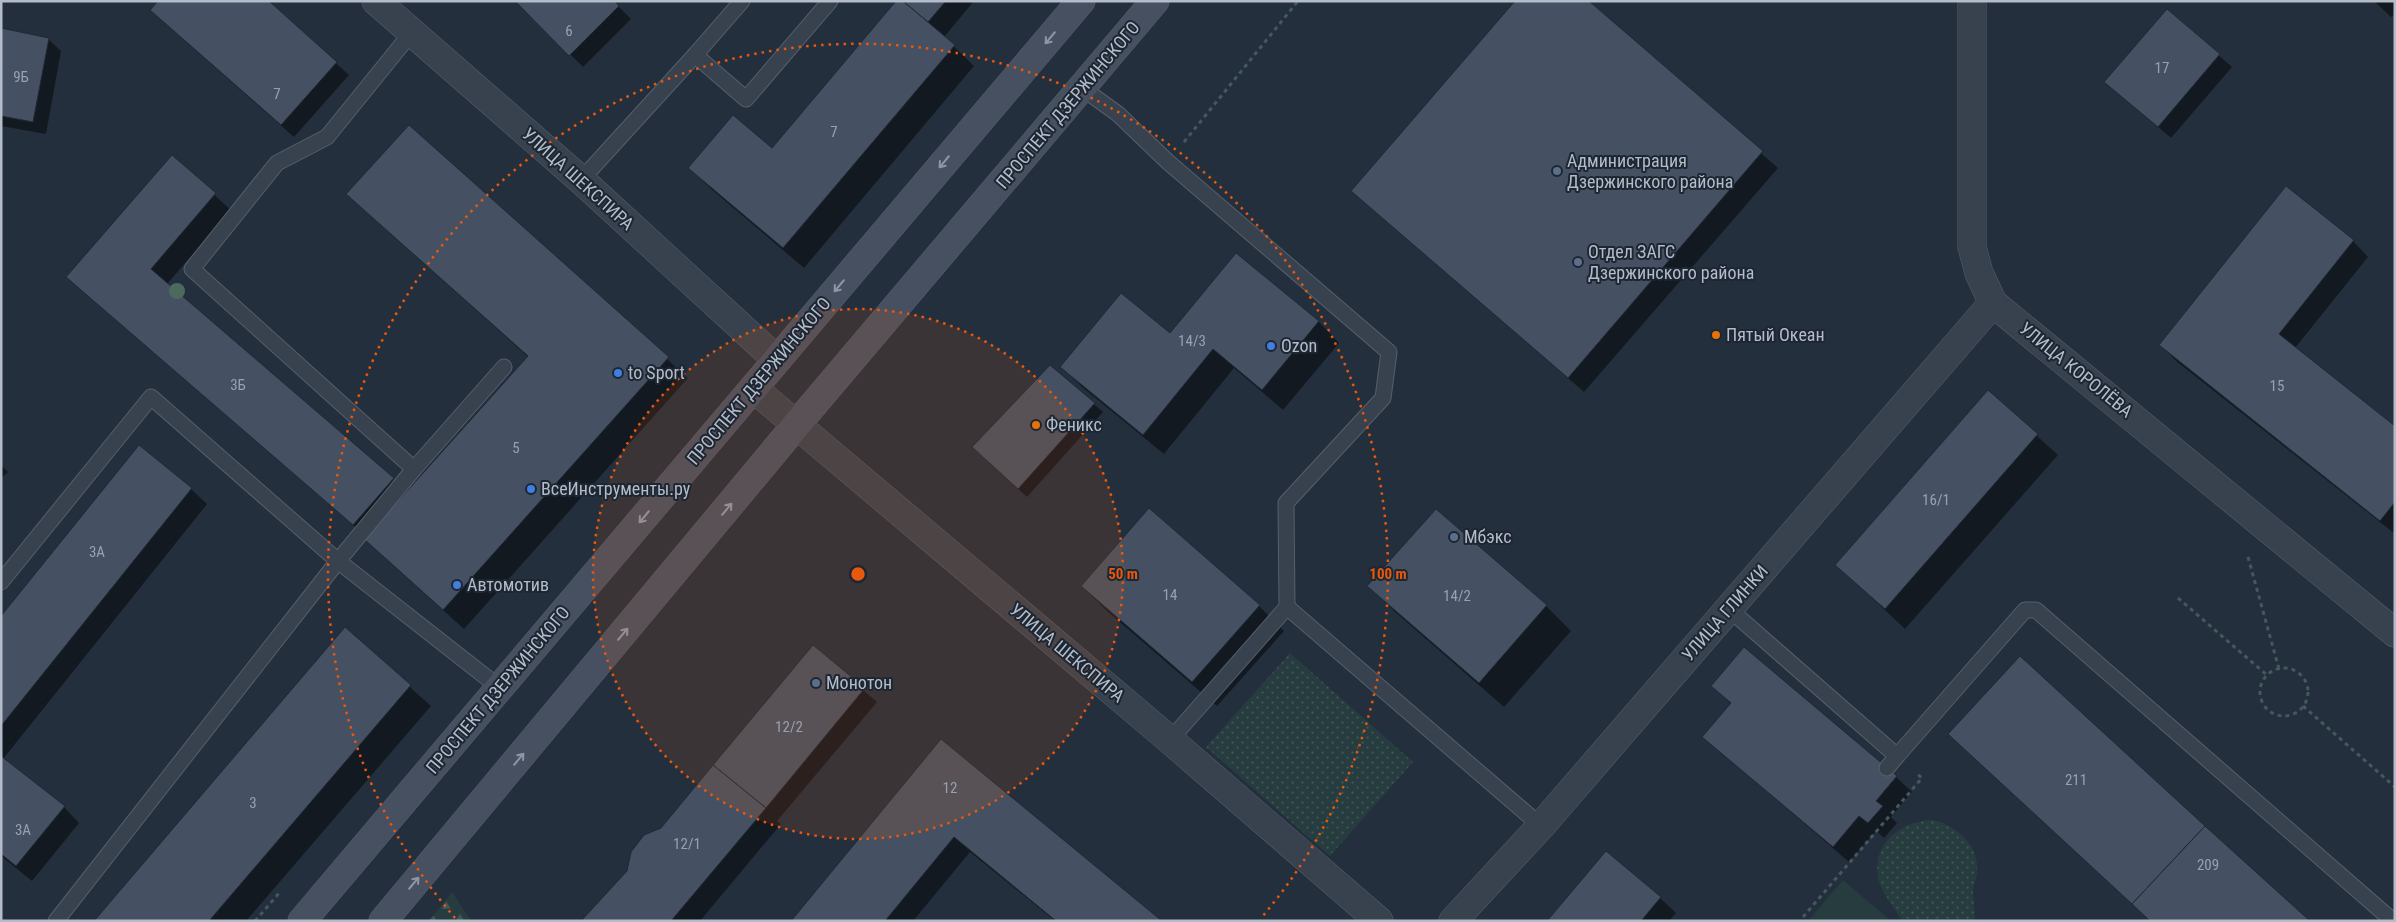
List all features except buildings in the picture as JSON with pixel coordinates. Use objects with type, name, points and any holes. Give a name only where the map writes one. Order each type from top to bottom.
[{"type":"main road","name":"ПРОСПЕКТ ДЗЕРЖИНСКОГО","points":[[302,921],[1081,1]]},
{"type":"main road","name":"ПРОСПЕКТ ДЗЕРЖИНСКОГО","points":[[383,921],[797,424],[1155,1]]},
{"type":"street","name":"УЛИЦА ШЕКСПИРА","points":[[376,1],[581,180],[777,360]]},
{"type":"street","name":"УЛИЦА КОРОЛЁВА","points":[[1972,1],[1972,247],[1978,273],[1993,303],[2395,633]]},
{"type":"street","name":"УЛИЦА ГЛИНКИ","points":[[1453,921],[1541,826],[1993,303]]},
{"type":"street","name":"УЛИЦА ШЕКСПИРА","points":[[754,388],[1170,740],[1379,921]]},
{"type":"lane","points":[[581,180],[695,56],[742,1]]},
{"type":"lane","points":[[695,56],[746,99],[830,1]]},
{"type":"lane","points":[[412,32],[327,137],[277,163],[192,269],[414,468]]},
{"type":"lane","points":[[1082,88],[1118,114],[1168,162],[1389,352],[1383,398],[1286,503],[1287,607],[1170,740]]},
{"type":"lane","points":[[56,921],[338,561],[414,468],[504,367]]},
{"type":"lane","points":[[1,582],[151,398],[338,561],[500,688]]},
{"type":"lane","points":[[1287,607],[1541,826]]},
{"type":"lane","points":[[1887,768],[2025,610],[2031,608],[2036,610],[2393,921]]},
{"type":"lane","points":[[1729,609],[1897,756]]},
{"type":"path","points":[[1168,162],[1298,1]]},
{"type":"path","points":[[2248,557],[2279,669]]},
{"type":"path","points":[[2178,598],[2268,676]]},
{"type":"path","points":[[2279,669],[2290,669],[2299,674],[2306,682],[2308,693],[2303,706],[2289,716],[2278,716],[2269,711],[2262,703],[2260,692],[2262,682],[2279,669]]},
{"type":"path","points":[[2303,706],[2395,787]]},
{"type":"path","points":[[1803,917],[1922,778],[1897,756]]},
{"type":"green space","points":[[1290,653],[1413,762],[1330,856],[1206,747]]},
{"type":"green space","points":[[1931,820],[1950,826],[1958,832],[1971,845],[1975,854],[1977,874],[1973,889],[1975,921],[1902,921],[1881,886],[1877,868],[1883,846],[1898,831],[1908,825]]},
{"type":"green space","points":[[1843,880],[1891,921],[1808,921]]},
{"type":"green space","points":[[452,892],[471,921],[429,921]]},
{"type":"place","name":"Администрация Дзержинского района","points":[[1557,171]]},
{"type":"place","name":"Отдел ЗАГС Дзержинского района","points":[[1578,262]]},
{"type":"place","name":"Пятый Океан","points":[[1716,335]]},
{"type":"place","name":"Ozon","points":[[1271,346]]},
{"type":"place","name":"to Sport","points":[[618,373]]},
{"type":"place","name":"Феникс","points":[[1036,425]]},
{"type":"place","name":"ВсеИнструменты.ру","points":[[531,489]]},
{"type":"place","name":"Мбэкс","points":[[1454,537]]},
{"type":"place","name":"Автомотив","points":[[457,585]]},
{"type":"place","name":"Монотон","points":[[816,683]]}]
